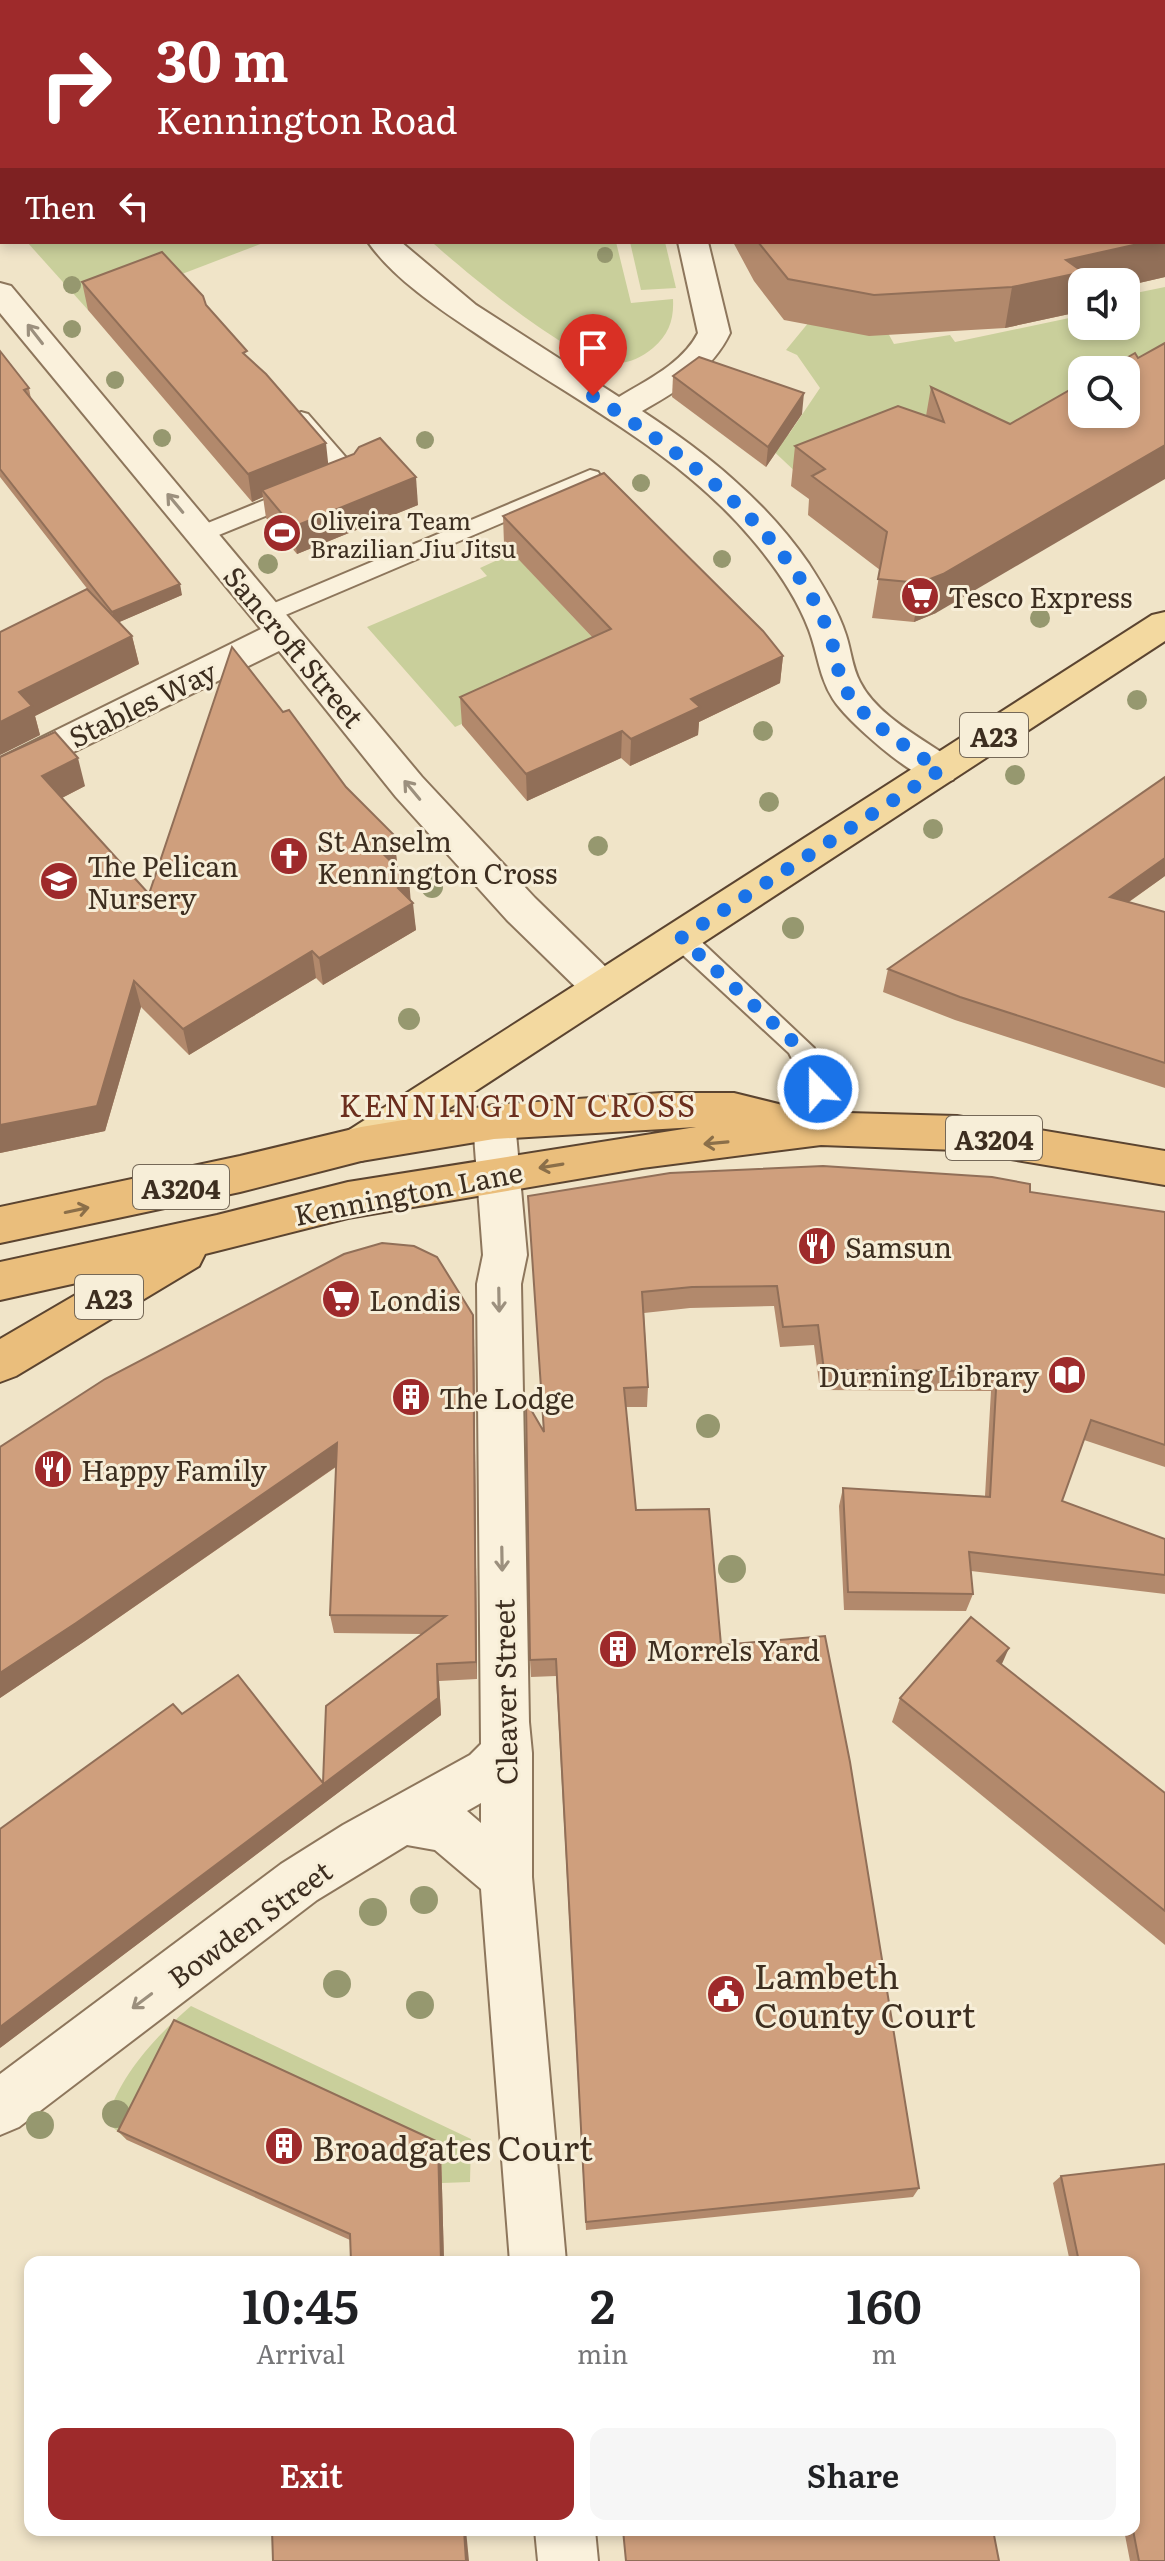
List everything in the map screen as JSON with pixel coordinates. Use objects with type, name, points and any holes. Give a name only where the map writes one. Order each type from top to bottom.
[{"type":"highway","name":"Kennington Lane","points":[[0,1225],[225,1177],[361,1144],[494,1122],[661,1110],[734,1110],[821,1128],[957,1133],[1165,1168]]},
{"type":"highway","name":"Kennington Lane","points":[[0,1281],[217,1233],[348,1200],[642,1151],[821,1128]]},
{"type":"highway","name":"A23","points":[[0,1362],[361,1144]]},
{"type":"main road","name":"A23","points":[[361,1144],[1165,624]]},
{"type":"street","points":[[385,244],[412,272],[469,315],[708,475],[764,530],[812,596],[831,640],[845,688],[860,708],[940,770]]},
{"type":"street","points":[[618,412],[683,370],[711,344],[714,333],[693,244]]},
{"type":"street","name":"Sancroft Street","points":[[0,293],[409,787],[467,852],[602,988]]},
{"type":"street","name":"Stables Way","points":[[0,774],[276,623]]},
{"type":"street","name":"Cleaver Street","points":[[494,1122],[505,1255],[499,1284],[504,1722],[507,1753],[506,1877],[538,2256]]},
{"type":"street","name":"Bowden Street","points":[[0,2108],[299,1882],[361,1843],[488,1772],[507,1753]]},
{"type":"street","points":[[406,1820],[447,1827],[506,1877]]},
{"type":"street","points":[[566,2536],[568,2561]]},
{"type":"lane","points":[[201,534],[348,474],[287,402]]},
{"type":"lane","points":[[276,623],[590,477]]},
{"type":"lane","points":[[681,938],[798,1046],[811,1062],[818,1089],[821,1128]]},
{"type":"green space","points":[[29,244],[260,244],[88,310]]},
{"type":"green space","points":[[434,244],[616,244],[631,303],[673,299],[673,314],[663,337],[653,348],[634,360],[613,363],[595,359],[547,333]]},
{"type":"green space","points":[[630,244],[665,244],[676,288],[641,290]]},
{"type":"green space","points":[[1165,287],[1165,366],[1140,367],[1140,356],[1068,356],[1068,406],[978,461],[802,478],[765,443],[789,434],[820,388],[797,355],[786,350],[809,322],[888,333],[894,344],[950,335],[955,342],[1068,318],[1068,340],[1140,340],[1140,292]]},
{"type":"green space","points":[[513,553],[611,657],[455,727],[367,627],[487,576],[480,568]]},
{"type":"green space","points":[[191,2006],[471,2139],[470,2182],[442,2183],[441,2151],[182,2032],[127,2140],[106,2121],[112,2104],[140,2058]]},
{"type":"building","points":[[760,244],[1138,244],[1066,260],[1077,268],[1068,268],[1068,275],[1012,287],[874,295],[788,279]]},
{"type":"building","points":[[162,252],[203,296],[206,305],[247,351],[243,353],[266,374],[326,443],[248,474],[82,282]]},
{"type":"building","points":[[1165,343],[1165,445],[943,574],[920,583],[878,579],[887,532],[812,476],[825,469],[795,446],[898,406],[944,422],[931,387],[1010,424],[1068,391],[1068,428],[1140,428],[1140,357]]},
{"type":"building","points":[[0,351],[29,388],[24,390],[180,584],[112,612],[0,469]]},
{"type":"building","points":[[699,357],[804,393],[768,447],[673,376]]},
{"type":"building","points":[[380,438],[416,477],[293,527],[262,490],[354,454],[359,447]]},
{"type":"building","points":[[604,473],[763,631],[783,656],[691,699],[700,707],[631,739],[622,731],[526,774],[460,697],[611,629],[503,516]]},
{"type":"building","points":[[87,589],[132,636],[19,692],[32,706],[0,722],[0,632]]},
{"type":"building","points":[[232,647],[283,712],[289,710],[346,787],[394,835],[376,847],[409,879],[398,888],[413,903],[319,958],[312,951],[183,1029],[134,981],[97,1106],[0,1125],[0,757],[55,732],[78,758],[42,776],[149,894]]},
{"type":"building","points":[[1165,777],[1165,858],[1110,897],[1165,912],[1165,1063],[960,997],[888,969]]},
{"type":"building","points":[[823,1166],[992,1177],[1030,1184],[1030,1192],[1165,1212],[1165,1445],[1091,1420],[1062,1501],[1165,1539],[1165,1575],[969,1552],[973,1594],[848,1592],[843,1488],[990,1497],[997,1371],[824,1370],[818,1325],[783,1327],[777,1286],[692,1287],[642,1292],[648,1387],[624,1388],[636,1510],[709,1509],[721,1645],[825,1636],[850,1762],[919,2188],[586,2222],[556,1659],[530,1660],[526,1401],[544,1432],[528,1196],[670,1173]]},
{"type":"building","points":[[382,1243],[414,1246],[437,1257],[473,1315],[476,1662],[437,1664],[438,1698],[0,2027],[0,1829],[173,1704],[182,1714],[238,1675],[323,1783],[326,1706],[446,1616],[330,1615],[337,1443],[0,1673],[0,1447],[105,1379],[344,1254]]},
{"type":"building","points":[[971,1617],[1009,1648],[997,1661],[1165,1793],[1165,1911],[900,1698]]},
{"type":"building","name":"Broadgates Court","points":[[174,2020],[438,2142],[441,2256],[351,2256],[350,2234],[118,2131]]},
{"type":"building","points":[[1165,2164],[1165,2561],[1139,2561],[1134,2536],[1140,2536],[1140,2256],[1078,2256],[1061,2176]]},
{"type":"building","points":[[272,2536],[464,2536],[466,2561],[273,2561]]},
{"type":"building","points":[[624,2536],[994,2536],[999,2561],[626,2561]]},
{"type":"place","name":"Oliveira Team Brazilian Jiu Jitsu","points":[[282,533]]},
{"type":"place","name":"Tesco Express","points":[[920,596]]},
{"type":"place","name":"St Anselm Kennington Cross","points":[[289,856]]},
{"type":"place","name":"The Pelican Nursery","points":[[59,881]]},
{"type":"place","name":"Samsun","points":[[817,1246]]},
{"type":"place","name":"Londis","points":[[341,1299]]},
{"type":"place","name":"Durning Library","points":[[1067,1375]]},
{"type":"place","name":"The Lodge","points":[[411,1397]]},
{"type":"place","name":"Happy Family","points":[[53,1469]]},
{"type":"place","name":"Morrels Yard","points":[[618,1649]]},
{"type":"place","name":"Lambeth County Court","points":[[726,1994]]},
{"type":"place","name":"Broadgates Court","points":[[284,2146]]},
{"type":"district","name":"KENNINGTON CROSS","points":[[518,1104]]},
{"type":"route","points":[[593,396],[652,433],[708,475],[764,530],[812,596],[831,640],[845,688],[860,708],[885,730],[940,770],[681,938],[798,1046],[811,1062],[818,1089]]}]
